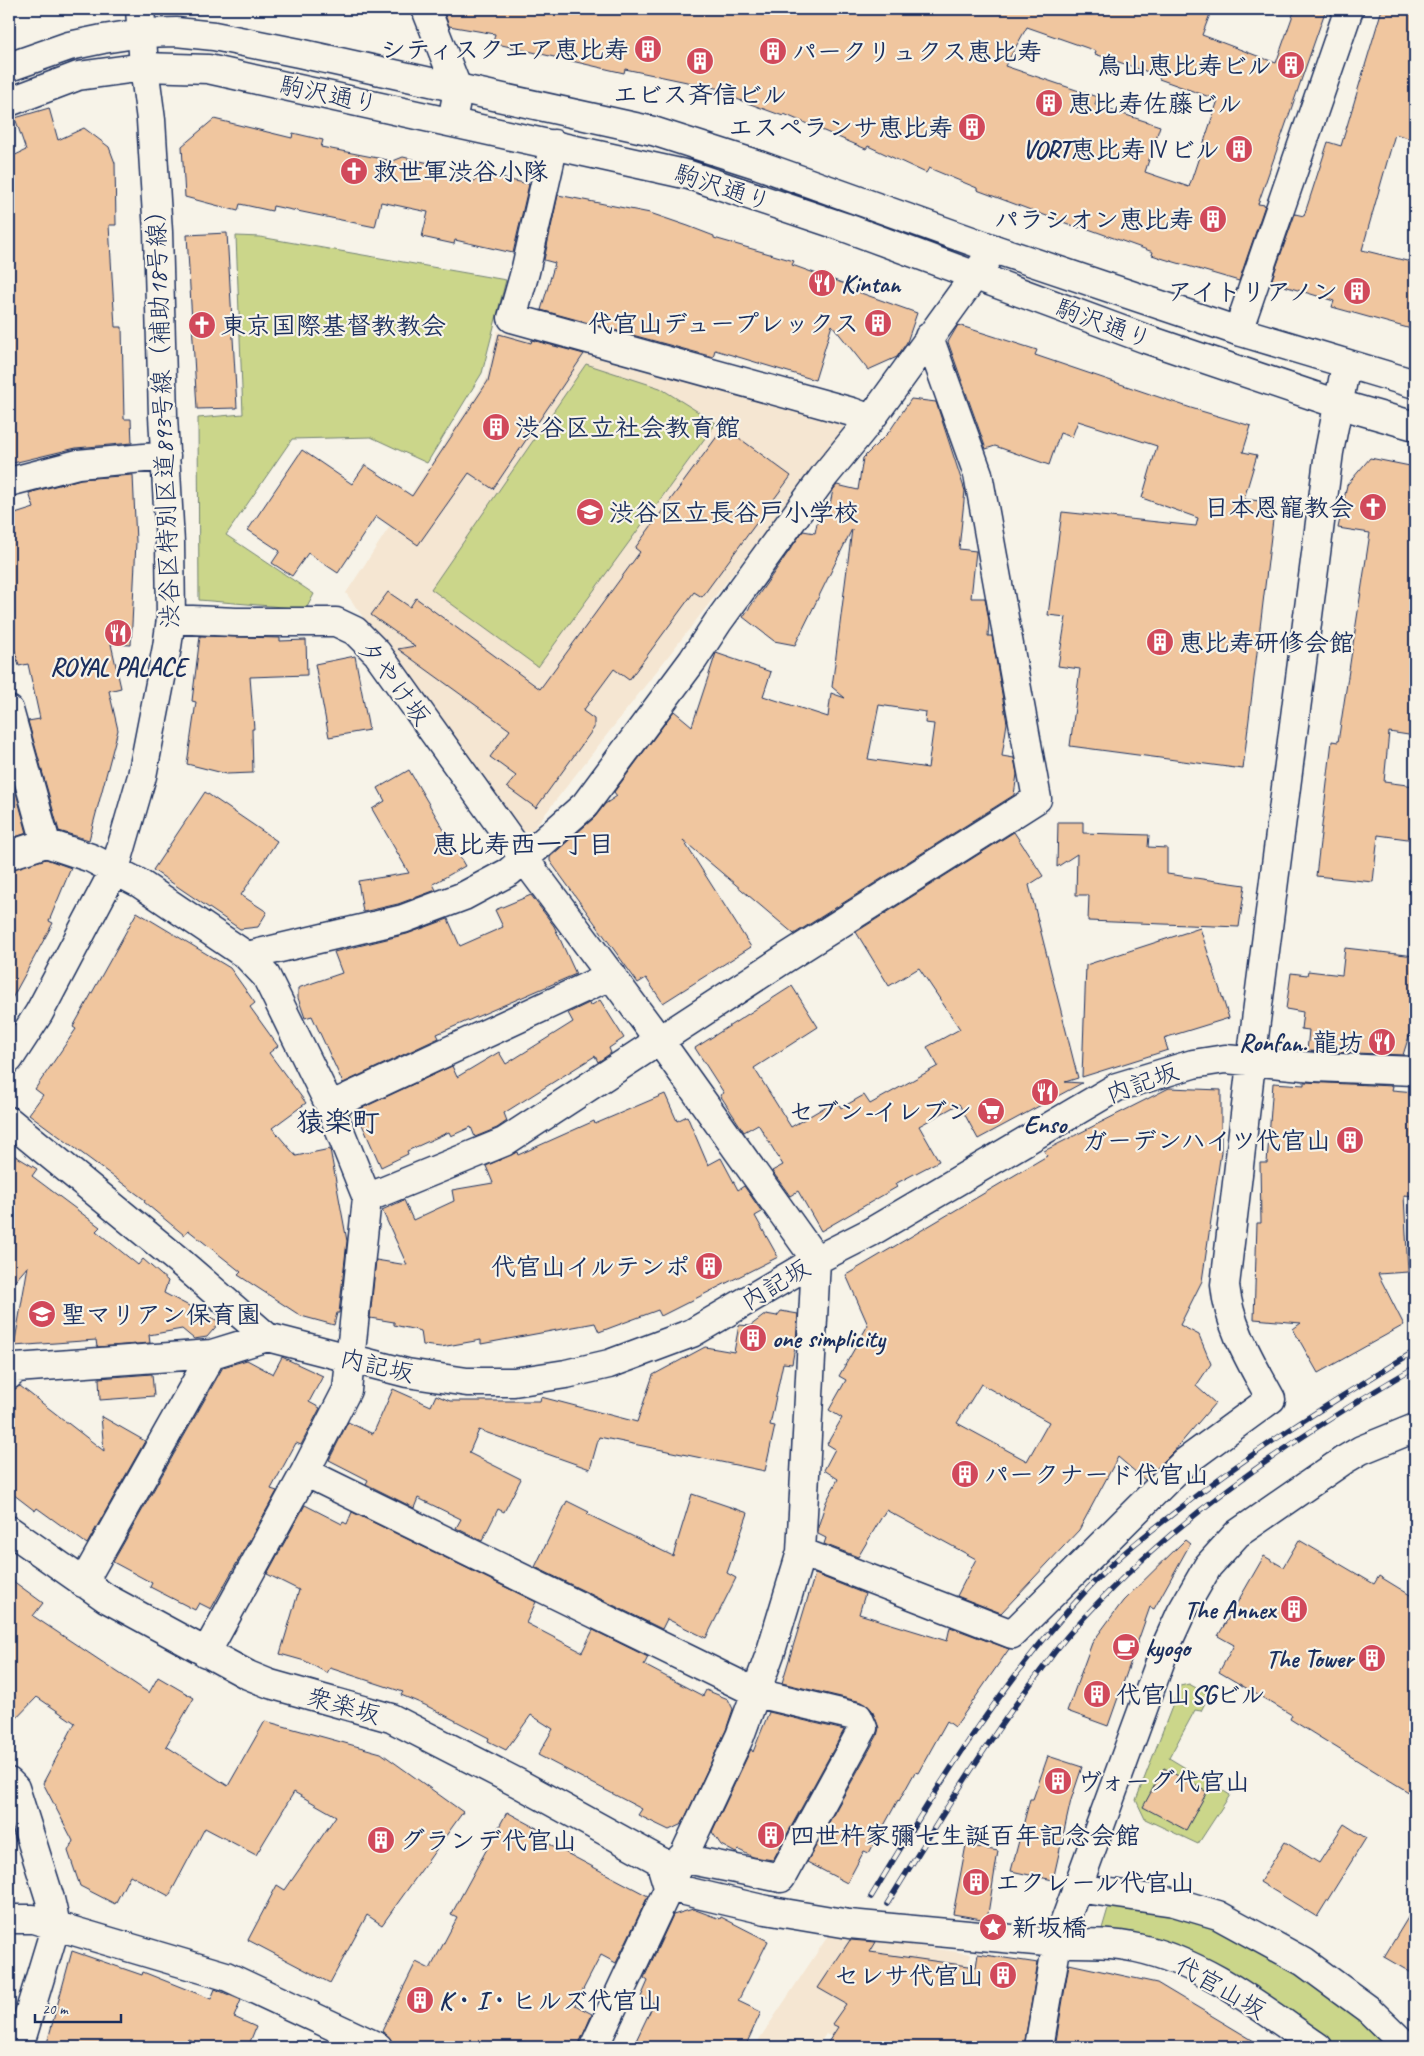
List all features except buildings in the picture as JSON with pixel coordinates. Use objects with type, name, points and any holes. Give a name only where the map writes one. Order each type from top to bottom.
[{"type":"street","points":[[426,9],[458,90],[452,121]]},
{"type":"street","points":[[1238,331],[1349,9]]},
{"type":"street","name":"駒沢通り","points":[[9,67],[141,21],[176,32],[214,36],[653,131],[759,165],[994,249],[1238,331],[1346,365],[1415,384]]},
{"type":"street","name":"渋谷区特別区道893号線（補助18号線）","points":[[9,1059],[39,1013],[115,869],[142,776],[168,647],[171,619],[158,232],[151,120],[144,66],[141,21]]},
{"type":"street","name":"駒沢通り","points":[[9,102],[78,76],[144,66],[208,69],[690,174],[844,227],[1146,339],[1338,404],[1415,426]]},
{"type":"street","points":[[554,144],[525,272],[512,318],[852,412],[871,419]]},
{"type":"street","points":[[247,956],[403,919],[464,896],[509,872],[525,860],[585,805],[693,660],[718,622],[825,475],[871,419],[994,249]]},
{"type":"street","points":[[367,1198],[504,1142],[1037,799],[978,474],[929,337]]},
{"type":"street","points":[[801,1552],[1012,1634],[1185,1462],[1271,1399],[1239,1339],[1228,1307],[1225,1285],[1325,481],[1346,365]]},
{"type":"street","points":[[9,482],[78,464],[166,456]]},
{"type":"street","name":"夕やけ坂","points":[[171,619],[236,622],[336,622],[356,631],[377,654],[525,860],[660,1040],[816,1260]]},
{"type":"street","points":[[9,710],[46,843]]},
{"type":"street","points":[[9,855],[46,843],[115,869],[247,956],[266,976],[330,1106],[367,1198],[347,1390],[305,1472],[206,1653]]},
{"type":"street","points":[[330,1106],[612,975]]},
{"type":"street","name":"内記坂","points":[[267,1337],[349,1360],[407,1373],[467,1382],[514,1382],[566,1374],[609,1364],[692,1333],[816,1260],[871,1232],[1117,1087],[1193,1064],[1225,1059],[1314,1067],[1415,1071]]},
{"type":"street","points":[[9,1121],[178,1260],[267,1337]]},
{"type":"street","points":[[594,2047],[644,1943],[681,1858],[740,1736],[757,1693],[801,1552],[816,1260]]},
{"type":"street","points":[[9,1375],[16,1368],[212,1354],[267,1337]]},
{"type":"street","points":[[83,1583],[212,1354]]},
{"type":"street","points":[[1039,2047],[1057,1943],[1076,1888],[1093,1848],[1166,1646],[1181,1612],[1208,1566],[1246,1527],[1344,1460],[1361,1450],[1415,1428]]},
{"type":"street","points":[[305,1472],[757,1693],[858,1717],[863,1728],[782,1878],[681,1858]]},
{"type":"street","name":"衆楽坂","points":[[9,1530],[83,1583],[133,1614],[206,1653],[270,1684],[391,1718],[518,1783],[660,1861],[668,1887]]},
{"type":"street","points":[[9,1782],[15,1788],[50,1899],[56,1925],[19,2047]]},
{"type":"street","name":"代官山坂","points":[[668,1887],[766,1910],[849,1924],[1057,1943],[1089,1943],[1135,1947],[1182,1961],[1226,1984],[1318,2047]]},
{"type":"street","points":[[1076,1888],[1174,1902],[1218,1915],[1304,1962],[1368,2009],[1407,2047]]},
{"type":"street","points":[[9,1919],[33,1919],[56,1925],[226,1976],[378,2047]]},
{"type":"shaded area","name":"渋谷区立長谷戸小学校","points":[[497,331],[841,419],[844,431],[531,832],[512,830],[346,593],[486,380]]},
{"type":"shaded area","points":[[830,1933],[971,1954],[956,2001],[912,2047],[847,2047],[826,2034],[817,2047],[754,2047]]},
{"type":"green space","points":[[236,236],[260,237],[506,280],[482,373],[427,463],[371,437],[292,439],[226,535],[314,594],[306,609],[199,600],[198,418],[243,414]]},
{"type":"green space","points":[[586,364],[660,388],[716,423],[538,667],[431,589]]},
{"type":"green space","points":[[1189,1684],[1209,1695],[1201,1711],[1195,1710],[1169,1758],[1230,1795],[1198,1844],[1145,1819],[1136,1800],[1180,1686]]},
{"type":"green space","points":[[1109,1905],[1166,1910],[1205,1922],[1235,1935],[1263,1950],[1318,1986],[1394,2047],[1337,2047],[1236,1978],[1101,1932]]},
{"type":"railway","points":[[871,1897],[951,1768],[1009,1684],[1072,1606],[1107,1569],[1148,1533],[1232,1469],[1322,1409],[1415,1351]]},
{"type":"railway","points":[[887,1904],[957,1792],[1012,1709],[1065,1639],[1108,1593],[1147,1555],[1232,1486],[1322,1424],[1415,1367]]},
{"type":"place","name":"シティスクエア恵比寿","points":[[648,49]]},
{"type":"place","name":"パークリュクス恵比寿","points":[[773,51]]},
{"type":"place","name":"エビス斉信ビル","points":[[700,61]]},
{"type":"place","name":"鳥山恵比寿ビル","points":[[1291,65]]},
{"type":"place","name":"恵比寿佐藤ビル","points":[[1049,103]]},
{"type":"place","name":"エスペランサ恵比寿","points":[[972,127]]},
{"type":"place","name":"VORT恵比寿Ⅳビル","points":[[1239,149]]},
{"type":"place","name":"救世軍渋谷小隊","points":[[354,171]]},
{"type":"place","name":"パラシオン恵比寿","points":[[1213,219]]},
{"type":"place","name":"Kintan","points":[[822,283]]},
{"type":"place","name":"アイトリアノン","points":[[1357,291]]},
{"type":"place","name":"代官山デュープレックス","points":[[878,323]]},
{"type":"place","name":"東京国際基督教教会","points":[[202,325]]},
{"type":"place","name":"渋谷区立社会教育館","points":[[496,427]]},
{"type":"place","name":"日本恩寵教会","points":[[1373,507]]},
{"type":"place","name":"渋谷区立長谷戸小学校","points":[[590,512]]},
{"type":"place","name":"ROYAL PALACE","points":[[118,633]]},
{"type":"place","name":"恵比寿研修会館","points":[[1160,642]]},
{"type":"place","name":"Ronfan. 龍坊","points":[[1382,1042]]},
{"type":"place","name":"Enso","points":[[1045,1092]]},
{"type":"place","name":"セブン-イレブン","points":[[991,1111]]},
{"type":"place","name":"ガーデンハイツ代官山","points":[[1350,1140]]},
{"type":"place","name":"代官山イルテンポ","points":[[709,1266]]},
{"type":"place","name":"聖マリアン保育園","points":[[42,1314]]},
{"type":"place","name":"one simplicity","points":[[753,1338]]},
{"type":"place","name":"パークナード代官山","points":[[965,1474]]},
{"type":"place","name":"The Annex","points":[[1294,1609]]},
{"type":"place","name":"kyogo","points":[[1126,1647]]},
{"type":"place","name":"The Tower","points":[[1372,1658]]},
{"type":"place","name":"代官山SGビル","points":[[1097,1694]]},
{"type":"place","name":"ヴォーグ代官山","points":[[1058,1781]]},
{"type":"place","name":"四世杵家彌七生誕百年記念会館","points":[[771,1835]]},
{"type":"place","name":"グランデ代官山","points":[[381,1840]]},
{"type":"place","name":"エクレール代官山","points":[[976,1882]]},
{"type":"place","name":"新坂橋","points":[[993,1927]]},
{"type":"place","name":"セレサ代官山","points":[[1003,1975]]},
{"type":"place","name":"K・I・ヒルズ代官山","points":[[420,2000]]},
{"type":"district","name":"恵比寿西一丁目","points":[[523,844]]},
{"type":"district","name":"猿楽町","points":[[338,1121]]}]
